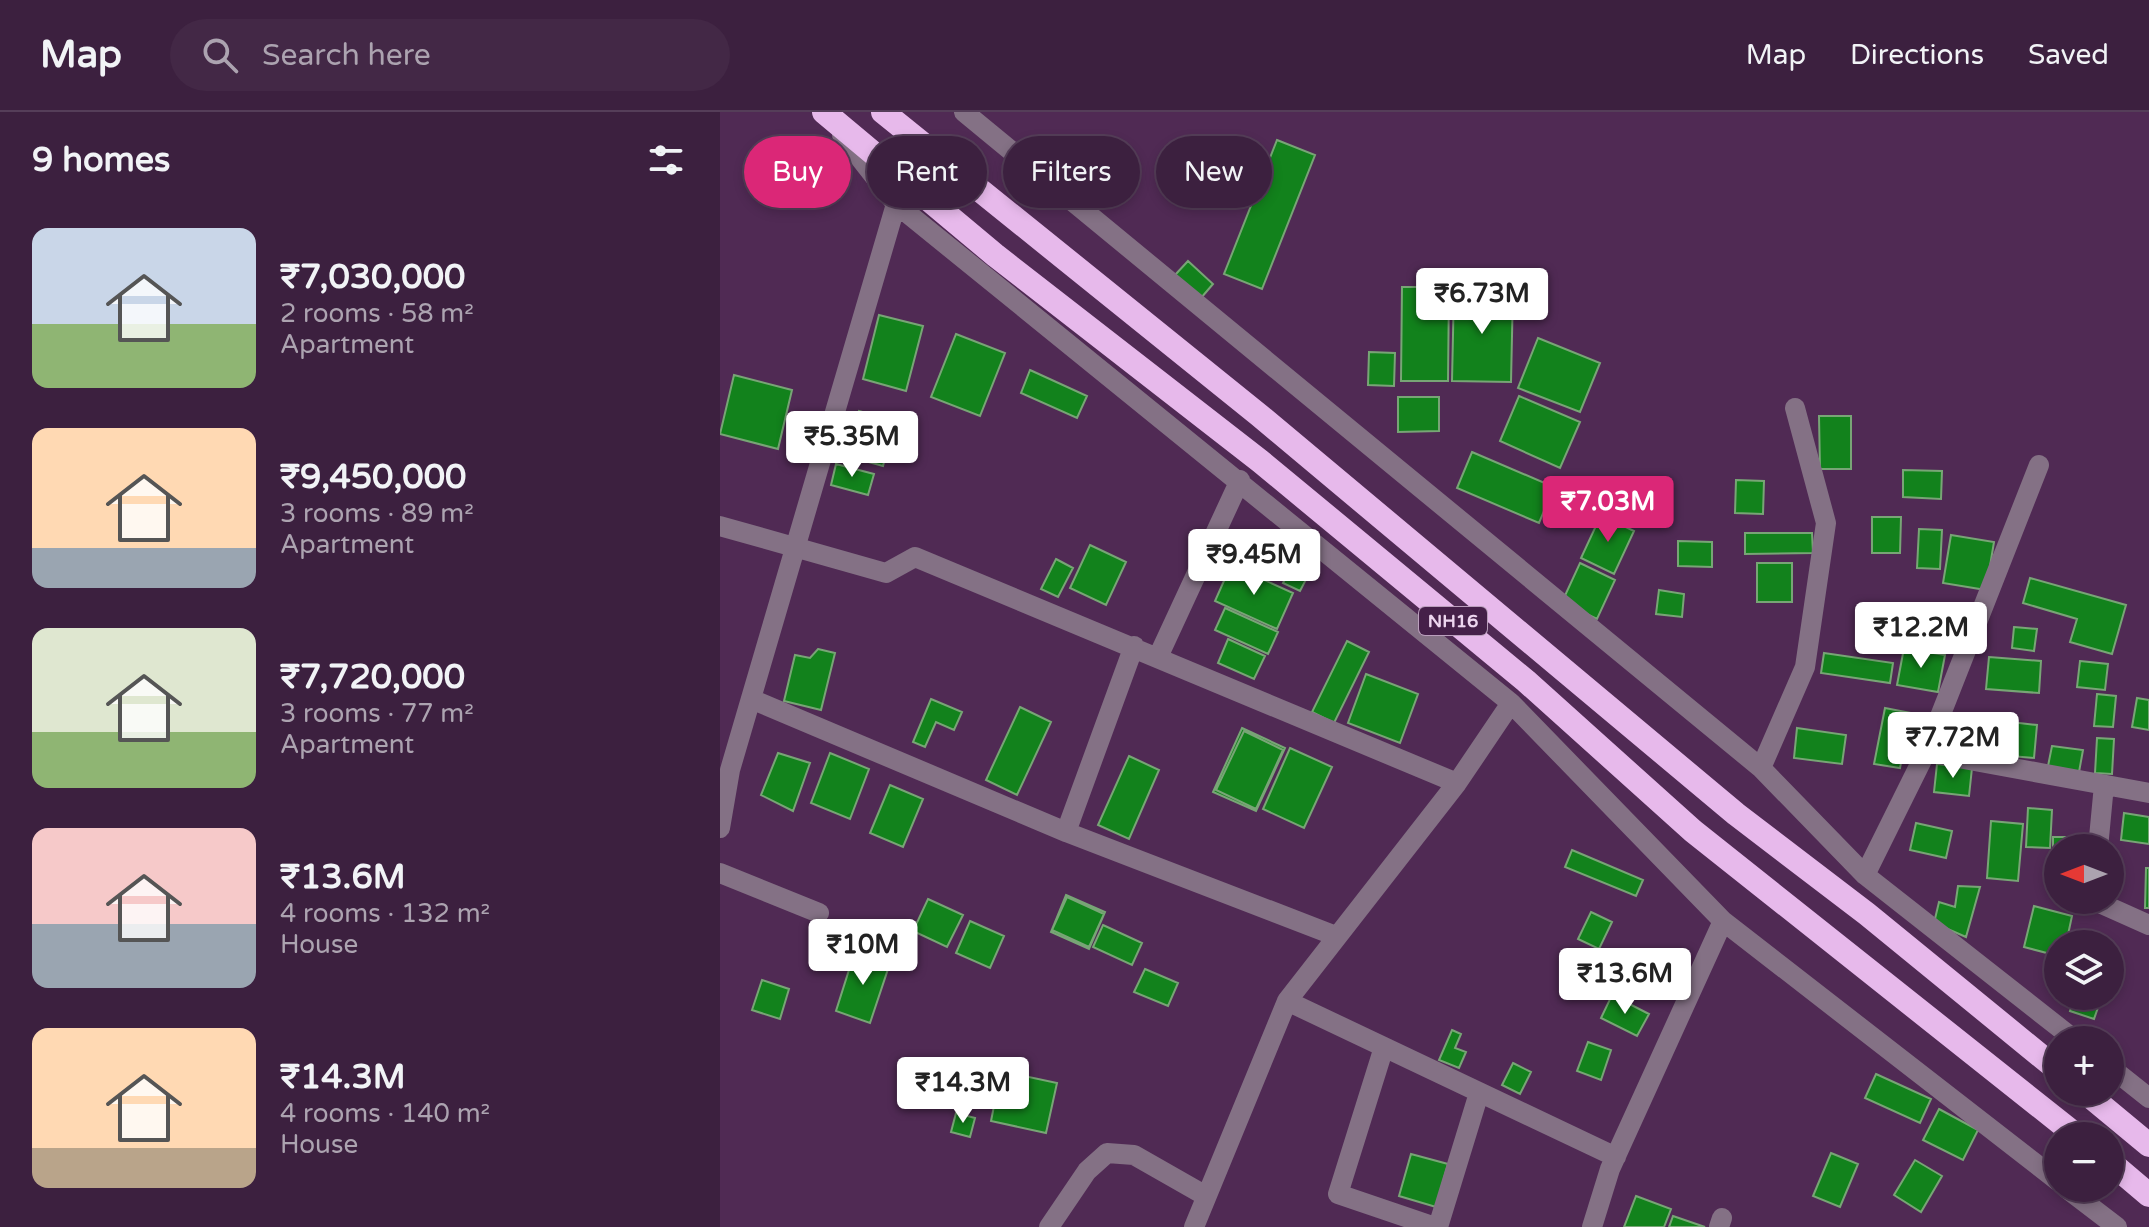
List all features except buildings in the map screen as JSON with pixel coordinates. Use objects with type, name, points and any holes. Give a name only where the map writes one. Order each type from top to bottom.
[{"type":"highway","name":"NH16","points":[[824,112],[995,255],[1273,471],[1526,681],[1693,831],[2059,1122]]},
{"type":"highway","name":"NH16","points":[[883,112],[1259,415],[1736,814],[1867,914],[2044,1059]]},
{"type":"highway","points":[[2102,1106],[2149,1145]]},
{"type":"highway","points":[[2124,1174],[2149,1195]]},
{"type":"street","points":[[824,112],[867,167]]},
{"type":"street","points":[[964,112],[1761,768],[1865,875],[2057,1026]]},
{"type":"street","points":[[720,828],[730,770],[895,208]]},
{"type":"street","points":[[901,208],[1240,480],[1511,703],[1723,921],[2044,1170]]},
{"type":"street","points":[[1761,768],[1805,667],[1826,523],[1795,408]]},
{"type":"street","points":[[1865,875],[1926,752],[2039,465]]},
{"type":"street","points":[[1158,657],[1240,480]]},
{"type":"street","points":[[720,526],[886,573],[915,557],[1457,783]]},
{"type":"street","points":[[1066,832],[1134,646]]},
{"type":"street","points":[[751,699],[1066,832],[1336,936]]},
{"type":"street","points":[[1194,1227],[1287,1001],[1457,783],[1511,703]]},
{"type":"street","points":[[1926,752],[2149,793]]},
{"type":"street","points":[[2099,834],[2104,785]]},
{"type":"street","points":[[720,873],[819,913]]},
{"type":"street","points":[[2124,914],[2149,925]]},
{"type":"street","points":[[1592,1227],[1616,1157],[1723,921]]},
{"type":"street","points":[[1287,1001],[1616,1157]]},
{"type":"street","points":[[1384,1047],[1338,1194],[1436,1227],[1479,1093]]},
{"type":"street","points":[[2124,1078],[2149,1098]]},
{"type":"street","points":[[1049,1227],[1087,1171],[1107,1153],[1134,1155],[1206,1196]]},
{"type":"street","points":[[2084,1202],[2117,1227]]}]
